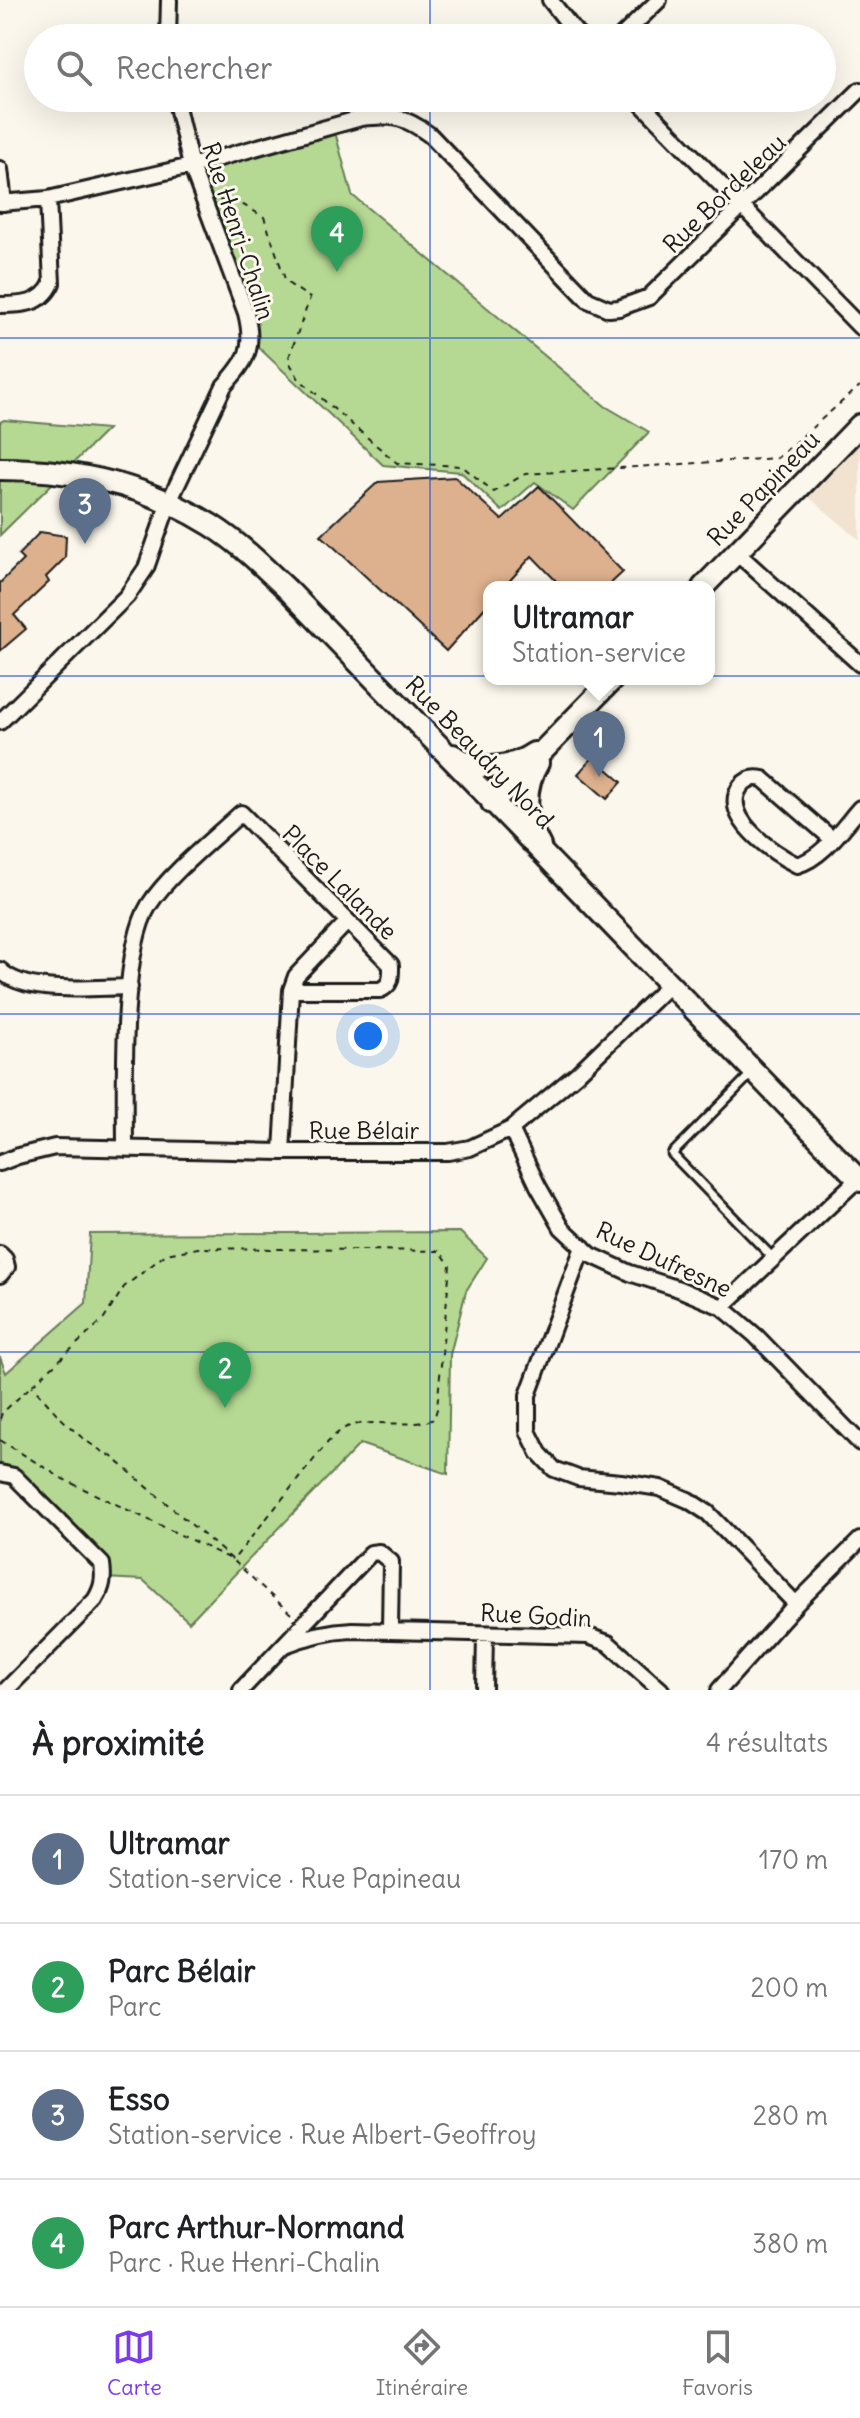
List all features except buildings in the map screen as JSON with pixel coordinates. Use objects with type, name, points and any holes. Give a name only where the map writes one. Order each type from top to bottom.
[{"type":"main road","name":"Rue Papineau","points":[[709,581],[860,425]]},
{"type":"main road","name":"Rue Beaudry Nord","points":[[0,469],[33,469],[88,476],[140,490],[212,526],[253,557],[859,1180]]},
{"type":"main road","points":[[492,803],[607,685]]},
{"type":"main road","points":[[424,731],[443,749],[474,766],[499,767],[521,762],[554,739]]},
{"type":"main road","points":[[548,860],[532,832],[527,806],[528,786],[535,768],[554,739]]},
{"type":"street","points":[[168,24],[169,0]]},
{"type":"street","points":[[550,0],[569,24]]},
{"type":"street","points":[[634,24],[659,0]]},
{"type":"street","name":"Rue Bordeleau","points":[[191,166],[361,118],[396,116],[430,135],[588,300],[609,309],[629,306],[649,297],[860,90]]},
{"type":"street","name":"Rue Henri-Chalin","points":[[0,722],[127,596],[146,568],[169,502],[224,386],[248,353],[251,333],[191,166],[178,112]]},
{"type":"street","points":[[650,112],[860,327]]},
{"type":"street","points":[[0,169],[2,203],[48,199],[191,166]]},
{"type":"street","points":[[0,305],[32,302],[48,292],[52,283],[48,199]]},
{"type":"street","points":[[736,552],[860,664]]},
{"type":"street","points":[[832,839],[763,779],[745,780],[736,793],[736,809],[743,823],[760,840],[797,865],[807,862],[832,839],[860,808]]},
{"type":"street","name":"Place Lalande","points":[[130,987],[141,921],[151,902],[241,813],[391,965],[391,979],[386,988],[361,991],[291,990]]},
{"type":"street","points":[[282,1152],[291,990],[296,976],[348,921]]},
{"type":"street","points":[[0,970],[12,980],[41,987],[130,987],[125,1149]]},
{"type":"street","name":"Rue Bélair","points":[[0,1163],[55,1147],[282,1152],[448,1152],[470,1148],[511,1129],[577,1074],[669,985]]},
{"type":"street","name":"Rue Dufresne","points":[[511,1129],[562,1228],[591,1255],[722,1307],[765,1345],[860,1443]]},
{"type":"street","points":[[722,1307],[859,1180]]},
{"type":"street","points":[[583,1247],[528,1395],[528,1431],[539,1453],[554,1469],[578,1478],[660,1488],[688,1500],[708,1513],[796,1604]]},
{"type":"street","points":[[0,1254],[7,1267],[0,1275]]},
{"type":"street","points":[[0,1473],[14,1476],[102,1564],[104,1578],[95,1600],[6,1690]]},
{"type":"street","points":[[719,1690],[796,1604],[860,1540]]},
{"type":"street","name":"Rue Godin","points":[[241,1690],[371,1553],[379,1552],[391,1562],[390,1630]]},
{"type":"street","name":"Rue Godin","points":[[285,1645],[330,1631],[588,1636],[602,1639],[661,1690]]},
{"type":"street","points":[[484,1690],[485,1634]]},
{"type":"lane","points":[[753,1071],[672,1154],[774,1259]]},
{"type":"path","points":[[202,199],[238,202],[264,217],[286,282],[310,298],[288,360],[299,379],[397,463],[462,466],[494,492],[525,474],[777,458],[860,386]]},
{"type":"path","points":[[0,1419],[2,1413],[104,1319],[124,1287],[166,1254],[198,1248],[440,1251],[450,1265],[434,1419],[422,1424],[356,1425],[343,1429],[328,1442],[233,1560]]},
{"type":"path","points":[[32,1386],[75,1433],[111,1456],[233,1560],[303,1626]]},
{"type":"path","points":[[0,1440],[63,1479],[233,1560]]},
{"type":"shaded area","points":[[860,438],[860,540],[804,493]]},
{"type":"green space","points":[[335,132],[352,195],[605,406],[649,432],[573,510],[535,482],[502,511],[461,472],[383,465],[257,346],[191,166]]},
{"type":"green space","points":[[0,422],[108,429],[0,535]]},
{"type":"green space","points":[[460,1232],[487,1258],[466,1291],[450,1355],[448,1474],[360,1444],[189,1622],[143,1580],[104,1578],[101,1563],[0,1473],[0,1357],[6,1373],[86,1303],[90,1234]]},
{"type":"place","name":"Parc Arthur-Normand","points":[[337,272]]},
{"type":"place","name":"Esso","points":[[85,544]]},
{"type":"place","name":"Ultramar","points":[[599,777]]},
{"type":"place","name":"Parc Bélair","points":[[225,1408]]}]
